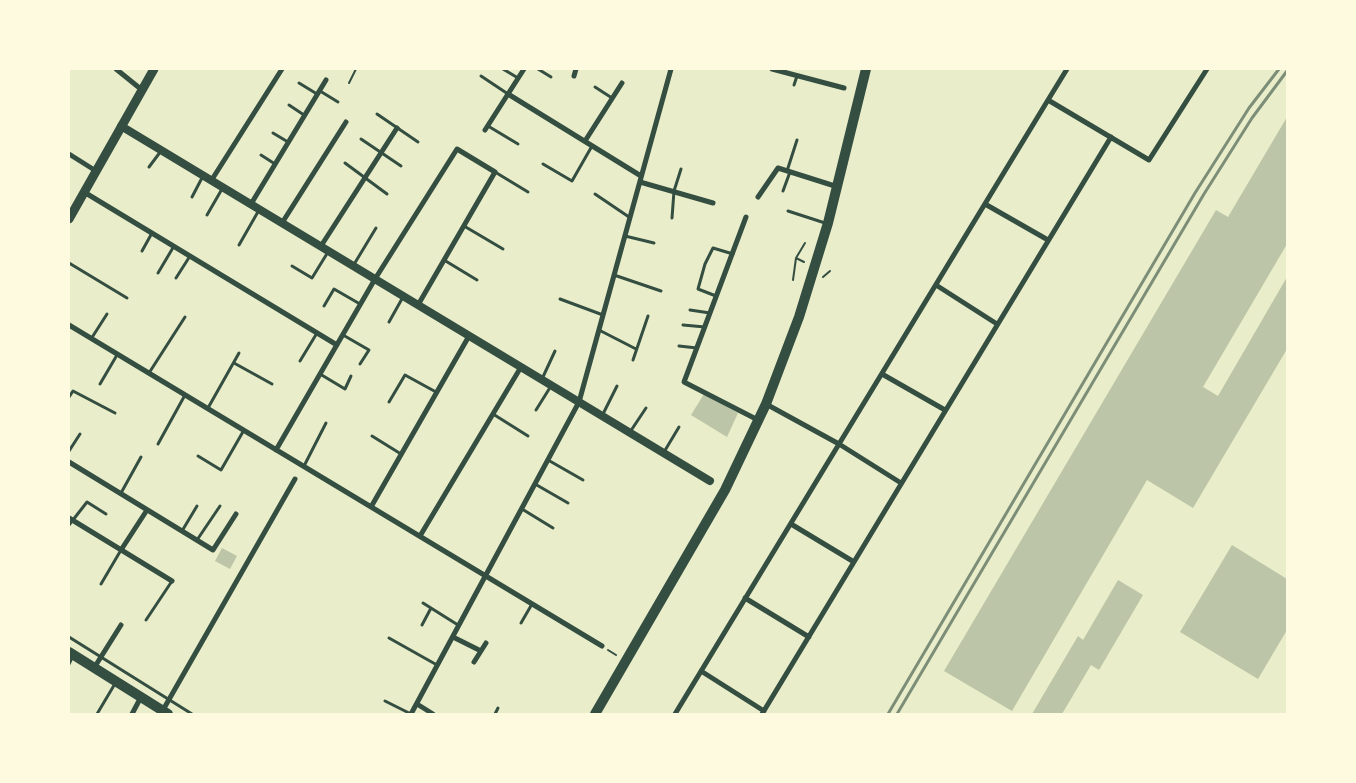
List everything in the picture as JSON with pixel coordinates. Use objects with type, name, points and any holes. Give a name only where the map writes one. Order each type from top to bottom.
[{"type":"main road","points":[[69,219],[154,69]]},
{"type":"main road","points":[[595,714],[725,490],[766,404],[799,318],[828,223],[866,69]]},
{"type":"main road","points":[[70,657],[94,668],[165,712]]},
{"type":"street","points":[[116,69],[142,90]]},
{"type":"street","points":[[212,181],[282,69]]},
{"type":"street","points":[[487,128],[524,69]]},
{"type":"street","points":[[574,76],[576,69]]},
{"type":"street","points":[[411,714],[579,402],[671,69]]},
{"type":"street","points":[[772,69],[844,88]]},
{"type":"street","points":[[675,714],[1067,69]]},
{"type":"street","points":[[1048,100],[1149,160],[1207,69]]},
{"type":"street","points":[[251,204],[326,80]]},
{"type":"street","points":[[585,141],[622,83]]},
{"type":"street","points":[[508,94],[641,176]]},
{"type":"street","points":[[282,223],[346,122]]},
{"type":"street","points":[[121,126],[710,481]]},
{"type":"street","points":[[321,246],[397,128]]},
{"type":"street","points":[[701,671],[763,712],[1110,137]]},
{"type":"street","points":[[276,450],[375,279],[457,149],[496,172],[418,305]]},
{"type":"street","points":[[69,154],[96,171]]},
{"type":"street","points":[[758,197],[778,168],[838,187]]},
{"type":"street","points":[[640,182],[713,203]]},
{"type":"street","points":[[84,192],[337,345]]},
{"type":"street","points":[[985,204],[1048,240]]},
{"type":"street","points":[[746,217],[684,382],[759,420]]},
{"type":"street","points":[[936,285],[997,324]]},
{"type":"street","points":[[69,325],[602,646]]},
{"type":"street","points":[[371,507],[469,336]]},
{"type":"street","points":[[420,536],[520,367]]},
{"type":"street","points":[[882,374],[945,410]]},
{"type":"street","points":[[766,404],[839,444],[901,483]]},
{"type":"street","points":[[69,462],[213,550],[236,514]]},
{"type":"street","points":[[165,712],[169,700],[295,479]]},
{"type":"street","points":[[121,550],[147,510]]},
{"type":"street","points":[[70,521],[172,581]]},
{"type":"street","points":[[791,524],[854,562]]},
{"type":"street","points":[[745,598],[809,637]]},
{"type":"street","points":[[94,668],[121,625]]},
{"type":"street","points":[[453,637],[481,652]]},
{"type":"street","points":[[474,662],[486,643]]},
{"type":"street","points":[[132,714],[141,697]]},
{"type":"street","points":[[417,704],[433,714]]},
{"type":"lane","points":[[503,69],[518,78]]},
{"type":"lane","points":[[538,69],[551,76]]},
{"type":"lane","points":[[482,76],[508,94]]},
{"type":"lane","points":[[794,85],[797,76]]},
{"type":"lane","points":[[299,82],[338,102]]},
{"type":"lane","points":[[595,87],[612,98]]},
{"type":"lane","points":[[289,105],[304,115]]},
{"type":"lane","points":[[377,114],[418,142]]},
{"type":"lane","points":[[487,128],[518,144]]},
{"type":"lane","points":[[273,133],[288,142]]},
{"type":"lane","points":[[360,139],[401,166]]},
{"type":"lane","points":[[783,191],[797,140]]},
{"type":"lane","points":[[543,164],[572,181],[593,146]]},
{"type":"lane","points":[[149,167],[162,150]]},
{"type":"lane","points":[[261,155],[275,164]]},
{"type":"lane","points":[[345,163],[387,194]]},
{"type":"lane","points":[[672,218],[674,191],[680,169]]},
{"type":"lane","points":[[496,172],[528,192]]},
{"type":"lane","points":[[192,198],[203,176]]},
{"type":"lane","points":[[207,215],[222,188]]},
{"type":"lane","points":[[595,194],[630,218]]},
{"type":"lane","points":[[239,244],[259,209]]},
{"type":"lane","points":[[788,211],[828,223]]},
{"type":"lane","points":[[464,226],[503,249]]},
{"type":"lane","points":[[353,266],[376,228]]},
{"type":"lane","points":[[142,251],[152,233]]},
{"type":"lane","points":[[625,236],[654,243]]},
{"type":"lane","points":[[158,273],[174,246]]},
{"type":"lane","points":[[717,297],[698,289],[705,264],[713,248],[733,254]]},
{"type":"lane","points":[[292,266],[312,278],[329,252]]},
{"type":"lane","points":[[176,278],[190,256]]},
{"type":"lane","points":[[444,260],[477,280]]},
{"type":"lane","points":[[69,263],[127,298]]},
{"type":"lane","points":[[614,275],[661,291]]},
{"type":"lane","points":[[324,306],[334,289],[361,304]]},
{"type":"lane","points":[[389,322],[403,296]]},
{"type":"lane","points":[[560,298],[603,315]]},
{"type":"lane","points":[[690,310],[711,313]]},
{"type":"lane","points":[[91,339],[106,314]]},
{"type":"lane","points":[[149,374],[185,316]]},
{"type":"lane","points":[[633,360],[648,316]]},
{"type":"lane","points":[[683,325],[706,327]]},
{"type":"lane","points":[[599,330],[636,349]]},
{"type":"lane","points":[[300,361],[317,333]]},
{"type":"lane","points":[[343,335],[369,350],[360,364]]},
{"type":"lane","points":[[679,346],[697,348]]},
{"type":"lane","points":[[541,380],[556,351]]},
{"type":"lane","points":[[208,409],[239,353]]},
{"type":"lane","points":[[100,384],[117,354]]},
{"type":"lane","points":[[234,363],[272,384]]},
{"type":"lane","points":[[320,374],[345,389],[351,376]]},
{"type":"lane","points":[[389,402],[405,375],[437,392]]},
{"type":"lane","points":[[536,410],[552,386]]},
{"type":"lane","points":[[602,416],[617,386]]},
{"type":"lane","points":[[69,397],[73,391],[115,414]]},
{"type":"lane","points":[[158,444],[185,395]]},
{"type":"lane","points":[[630,433],[646,408]]},
{"type":"lane","points":[[493,414],[528,436]]},
{"type":"lane","points":[[304,466],[326,423]]},
{"type":"lane","points":[[663,453],[679,427]]},
{"type":"lane","points":[[198,456],[221,470],[244,430]]},
{"type":"lane","points":[[69,451],[80,434]]},
{"type":"lane","points":[[372,436],[402,454]]},
{"type":"lane","points":[[121,494],[141,457]]},
{"type":"lane","points":[[548,460],[583,480]]},
{"type":"lane","points":[[535,484],[568,503]]},
{"type":"lane","points":[[70,521],[87,502],[106,514]]},
{"type":"lane","points":[[182,531],[197,506]]},
{"type":"lane","points":[[198,540],[220,506]]},
{"type":"lane","points":[[522,509],[553,528]]},
{"type":"lane","points":[[101,584],[121,550]]},
{"type":"lane","points":[[146,620],[172,581]]},
{"type":"lane","points":[[423,604],[459,625]]},
{"type":"lane","points":[[521,622],[532,604]]},
{"type":"lane","points":[[422,626],[431,608]]},
{"type":"lane","points":[[69,637],[192,714]]},
{"type":"lane","points":[[389,638],[438,665]]},
{"type":"lane","points":[[97,714],[116,682]]},
{"type":"lane","points":[[386,701],[411,714]]},
{"type":"lane","points":[[495,714],[498,708]]},
{"type":"path","points":[[349,83],[356,69]]},
{"type":"path","points":[[793,280],[796,258],[805,243]]},
{"type":"building","points":[[1287,117],[1287,244],[1203,387],[1218,396],[1287,277],[1287,349],[1193,508],[1147,480],[1012,711],[944,671],[1216,210],[1228,217]]},
{"type":"building","points":[[704,394],[738,413],[727,437],[691,415]]},
{"type":"building","points":[[1232,545],[1287,579],[1287,630],[1258,679],[1180,632]]},
{"type":"building","points":[[222,548],[237,556],[230,569],[215,561]]},
{"type":"building","points":[[1118,580],[1143,595],[1099,670],[1091,665],[1062,714],[1032,714],[1078,636],[1083,640]]},
{"type":"railway","points":[[888,714],[1195,193],[1249,108],[1279,69]]},
{"type":"railway","points":[[897,714],[1204,194],[1252,118],[1287,71]]}]
